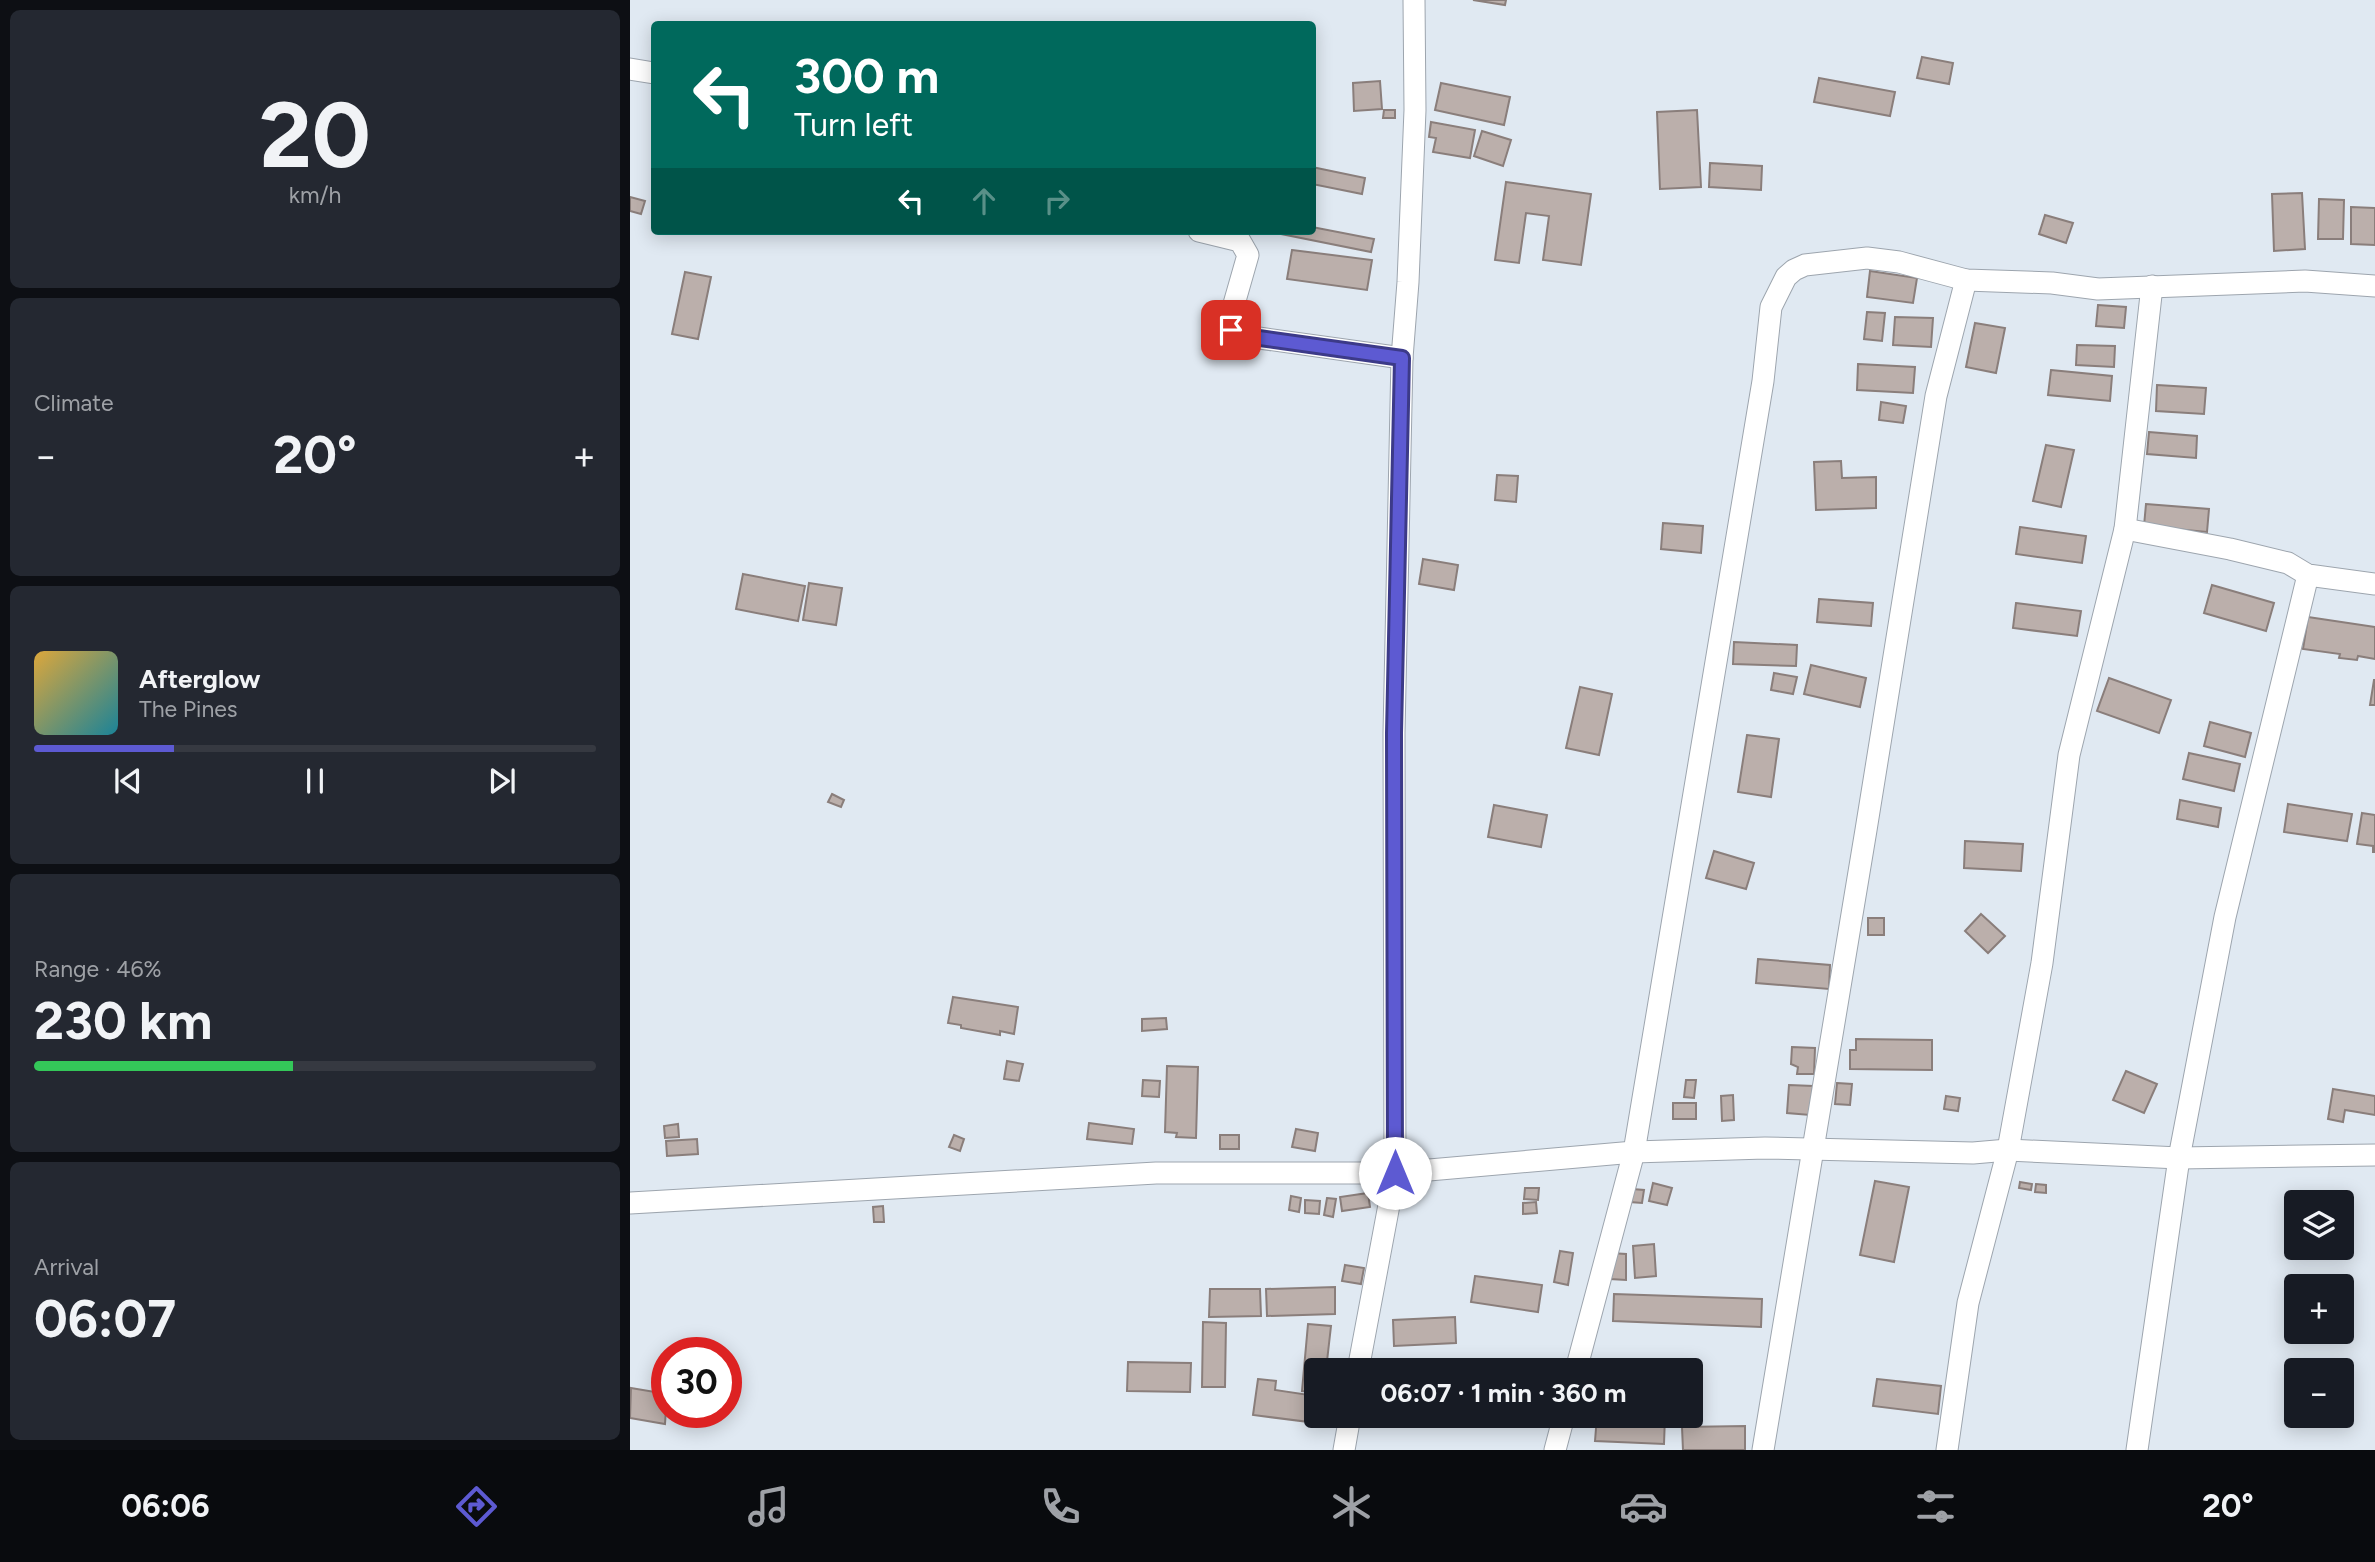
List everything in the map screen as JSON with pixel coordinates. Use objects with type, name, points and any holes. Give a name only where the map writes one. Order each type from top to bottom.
[{"type":"street","points":[[1360,1358],[1395,1173],[1394,733],[1402,358],[1415,110],[1415,0]]},
{"type":"street","points":[[630,69],[651,72]]},
{"type":"street","points":[[1214,235],[1240,242],[1248,255],[1230,318],[1229,327],[1238,335],[1402,358]]},
{"type":"street","points":[[1579,1358],[1634,1152],[1763,381],[1771,307],[1786,277],[1805,265],[1867,258],[1899,261],[1966,280],[2000,283],[2052,282],[2098,289],[2305,281],[2375,286]]},
{"type":"street","points":[[1763,1450],[1936,396],[1966,280]]},
{"type":"street","points":[[1947,1450],[1968,1303],[2008,1150],[2042,963],[2069,755],[2125,529],[2152,286]]},
{"type":"street","points":[[2125,529],[2277,560],[2308,575],[2375,584]]},
{"type":"street","points":[[2137,1450],[2179,1158],[2225,917],[2308,575]]},
{"type":"street","points":[[630,1203],[1142,1174],[1395,1173],[1634,1152],[1765,1148],[1973,1153],[2008,1150],[2179,1158],[2375,1155]]},
{"type":"street","points":[[1344,1450],[1348,1428]]},
{"type":"street","points":[[1555,1450],[1561,1428]]},
{"type":"building","points":[[1473,0],[1506,0],[1505,5]]},
{"type":"building","points":[[1922,57],[1953,63],[1949,84],[1917,78]]},
{"type":"building","points":[[1819,78],[1895,92],[1890,116],[1814,102]]},
{"type":"building","points":[[1380,81],[1382,109],[1354,111],[1353,83]]},
{"type":"building","points":[[1441,83],[1510,97],[1504,125],[1435,110]]},
{"type":"building","points":[[1384,110],[1395,110],[1395,118],[1383,118]]},
{"type":"building","points":[[1697,110],[1701,187],[1660,189],[1657,112]]},
{"type":"building","points":[[1431,122],[1475,130],[1470,158],[1433,152],[1436,138],[1429,137]]},
{"type":"building","points":[[1482,131],[1511,140],[1503,166],[1474,156]]},
{"type":"building","points":[[1710,163],[1762,166],[1761,190],[1709,187]]},
{"type":"building","points":[[1316,168],[1365,178],[1362,194],[1316,185]]},
{"type":"building","points":[[1506,182],[1591,194],[1581,265],[1543,260],[1549,216],[1526,213],[1519,263],[1495,260]]},
{"type":"building","points":[[2302,193],[2305,249],[2274,251],[2272,194]]},
{"type":"building","points":[[630,197],[645,201],[641,214],[630,211]]},
{"type":"building","points":[[2319,199],[2344,200],[2343,239],[2318,239]]},
{"type":"building","points":[[2351,207],[2375,208],[2375,245],[2351,244]]},
{"type":"building","points":[[2045,215],[2073,223],[2066,243],[2039,234]]},
{"type":"building","points":[[1316,228],[1374,239],[1371,252],[1286,235],[1316,235]]},
{"type":"building","points":[[1292,250],[1372,260],[1367,290],[1287,279]]},
{"type":"building","points":[[1870,271],[1917,278],[1913,303],[1867,297]]},
{"type":"building","points":[[685,272],[711,277],[698,339],[672,334]]},
{"type":"building","points":[[2098,305],[2126,307],[2124,328],[2096,326]]},
{"type":"building","points":[[1867,312],[1885,313],[1882,341],[1864,339]]},
{"type":"building","points":[[1895,317],[1933,318],[1931,347],[1893,345]]},
{"type":"building","points":[[1975,323],[2005,328],[1996,373],[1966,367]]},
{"type":"building","points":[[2077,345],[2115,346],[2114,367],[2076,365]]},
{"type":"building","points":[[1858,364],[1915,367],[1913,393],[1857,390]]},
{"type":"building","points":[[2051,370],[2112,376],[2110,401],[2048,395]]},
{"type":"building","points":[[2157,385],[2206,388],[2204,414],[2156,411]]},
{"type":"building","points":[[1881,402],[1906,406],[1903,423],[1879,420]]},
{"type":"building","points":[[2149,432],[2197,436],[2196,458],[2147,454]]},
{"type":"building","points":[[2046,445],[2074,450],[2061,507],[2033,501]]},
{"type":"building","points":[[1841,461],[1842,478],[1876,477],[1876,508],[1816,510],[1814,462]]},
{"type":"building","points":[[1497,475],[1518,476],[1516,502],[1495,500]]},
{"type":"building","points":[[2146,504],[2209,509],[2207,532],[2144,526]]},
{"type":"building","points":[[1663,523],[1703,526],[1701,553],[1661,549]]},
{"type":"building","points":[[2020,527],[2086,536],[2082,563],[2016,554]]},
{"type":"building","points":[[1423,559],[1458,565],[1454,590],[1419,584]]},
{"type":"building","points":[[743,574],[805,586],[798,621],[736,609]]},
{"type":"building","points":[[809,583],[842,588],[836,625],[803,620]]},
{"type":"building","points":[[2212,585],[2274,603],[2266,631],[2204,613]]},
{"type":"building","points":[[1819,599],[1873,603],[1871,626],[1817,622]]},
{"type":"building","points":[[2016,603],[2081,611],[2077,636],[2013,628]]},
{"type":"building","points":[[2308,617],[2375,627],[2375,659],[2358,656],[2357,660],[2339,658],[2340,654],[2303,649]]},
{"type":"building","points":[[1734,642],[1797,645],[1796,666],[1733,664]]},
{"type":"building","points":[[1811,665],[1866,678],[1860,707],[1804,694]]},
{"type":"building","points":[[1774,673],[1797,677],[1793,694],[1771,690]]},
{"type":"building","points":[[2109,678],[2171,700],[2159,733],[2097,711]]},
{"type":"building","points":[[2374,680],[2375,705],[2370,705]]},
{"type":"building","points":[[1580,687],[1612,694],[1599,755],[1566,748]]},
{"type":"building","points":[[2210,722],[2251,733],[2245,757],[2204,746]]},
{"type":"building","points":[[1747,735],[1779,739],[1771,797],[1738,792]]},
{"type":"building","points":[[2189,753],[2240,764],[2234,791],[2183,779]]},
{"type":"building","points":[[832,794],[844,800],[841,807],[828,802]]},
{"type":"building","points":[[2180,800],[2221,808],[2218,827],[2177,819]]},
{"type":"building","points":[[2288,804],[2352,814],[2347,841],[2284,832]]},
{"type":"building","points":[[1494,805],[1547,815],[1541,847],[1488,837]]},
{"type":"building","points":[[2362,813],[2375,815],[2375,852],[2373,846],[2357,844]]},
{"type":"building","points":[[1965,841],[2023,844],[2021,871],[1964,868]]},
{"type":"building","points":[[1714,851],[1754,863],[1746,889],[1706,878]]},
{"type":"building","points":[[1981,914],[2005,936],[1988,953],[1965,931]]},
{"type":"building","points":[[1868,918],[1884,918],[1884,935],[1868,935]]},
{"type":"building","points":[[1758,959],[1830,965],[1829,989],[1756,983]]},
{"type":"building","points":[[953,997],[1018,1007],[1014,1034],[1000,1031],[1000,1035],[948,1023]]},
{"type":"building","points":[[1166,1018],[1167,1029],[1142,1031],[1142,1019]]},
{"type":"building","points":[[1856,1039],[1932,1040],[1932,1070],[1850,1069],[1850,1050],[1856,1050]]},
{"type":"building","points":[[1792,1047],[1815,1048],[1814,1074],[1797,1074],[1798,1067],[1791,1064]]},
{"type":"building","points":[[1007,1061],[1023,1064],[1019,1081],[1004,1079]]},
{"type":"building","points":[[1167,1066],[1198,1067],[1196,1138],[1176,1137],[1177,1133],[1165,1132]]},
{"type":"building","points":[[2126,1071],[2157,1084],[2144,1113],[2113,1100]]},
{"type":"building","points":[[1143,1080],[1160,1081],[1159,1097],[1142,1096]]},
{"type":"building","points":[[1686,1080],[1696,1080],[1694,1098],[1684,1097]]},
{"type":"building","points":[[1837,1083],[1852,1084],[1850,1105],[1835,1104]]},
{"type":"building","points":[[1789,1085],[1813,1086],[1810,1115],[1787,1113]]},
{"type":"building","points":[[2333,1089],[2375,1096],[2375,1115],[2345,1110],[2343,1122],[2328,1119]]},
{"type":"building","points":[[1733,1095],[1734,1120],[1722,1121],[1721,1096]]},
{"type":"building","points":[[1946,1096],[1960,1098],[1958,1111],[1944,1109]]},
{"type":"building","points":[[1673,1103],[1696,1103],[1696,1119],[1673,1119]]},
{"type":"building","points":[[1089,1123],[1134,1129],[1132,1144],[1087,1139]]},
{"type":"building","points":[[678,1124],[679,1137],[665,1138],[664,1126]]},
{"type":"building","points":[[1296,1129],[1318,1133],[1315,1151],[1292,1147]]},
{"type":"building","points":[[954,1135],[964,1139],[960,1151],[949,1147]]},
{"type":"building","points":[[1220,1135],[1239,1135],[1239,1149],[1220,1149]]},
{"type":"building","points":[[697,1139],[698,1154],[667,1156],[666,1141]]},
{"type":"building","points":[[1875,1181],[1909,1187],[1894,1262],[1860,1255]]},
{"type":"building","points":[[2020,1182],[2032,1184],[2031,1190],[2019,1188]]},
{"type":"building","points":[[1653,1183],[1672,1188],[1667,1205],[1649,1201]]},
{"type":"building","points":[[2036,1184],[2046,1185],[2046,1193],[2035,1192]]},
{"type":"building","points":[[1525,1188],[1539,1188],[1538,1200],[1524,1199]]},
{"type":"building","points":[[1632,1189],[1644,1190],[1642,1203],[1630,1202]]},
{"type":"building","points":[[1368,1193],[1370,1207],[1342,1211],[1340,1197]]},
{"type":"building","points":[[1291,1196],[1301,1198],[1299,1212],[1289,1210]]},
{"type":"building","points":[[1327,1198],[1336,1199],[1333,1217],[1324,1215]]},
{"type":"building","points":[[1305,1200],[1320,1201],[1319,1214],[1305,1213]]},
{"type":"building","points":[[1536,1202],[1537,1213],[1523,1214],[1523,1203]]},
{"type":"building","points":[[883,1206],[884,1222],[874,1222],[873,1207]]},
{"type":"building","points":[[1654,1244],[1656,1276],[1635,1278],[1633,1246]]},
{"type":"building","points":[[1560,1251],[1573,1253],[1568,1285],[1554,1282]]},
{"type":"building","points":[[1610,1253],[1626,1254],[1626,1280],[1610,1279]]},
{"type":"building","points":[[1345,1265],[1364,1268],[1361,1284],[1342,1281]]},
{"type":"building","points":[[1475,1276],[1542,1285],[1538,1312],[1471,1302]]},
{"type":"building","points":[[1335,1287],[1335,1314],[1267,1316],[1266,1289]]},
{"type":"building","points":[[1210,1289],[1260,1289],[1261,1316],[1209,1317]]},
{"type":"building","points":[[1614,1294],[1762,1299],[1761,1327],[1613,1321]]},
{"type":"building","points":[[1455,1317],[1456,1343],[1394,1346],[1393,1320]]},
{"type":"building","points":[[1203,1322],[1226,1323],[1225,1387],[1202,1387]]},
{"type":"building","points":[[1308,1324],[1331,1326],[1327,1358],[1305,1358]]},
{"type":"building","points":[[1128,1362],[1191,1363],[1190,1392],[1127,1391]]},
{"type":"building","points":[[1258,1379],[1276,1381],[1275,1390],[1304,1394],[1304,1421],[1253,1415]]},
{"type":"building","points":[[1877,1379],[1941,1386],[1938,1414],[1873,1406]]},
{"type":"building","points":[[631,1388],[651,1391],[651,1422],[630,1418]]},
{"type":"building","points":[[1745,1426],[1745,1450],[1683,1450],[1682,1428]]},
{"type":"building","points":[[1596,1428],[1665,1428],[1664,1444],[1595,1441]]},
{"type":"route","points":[[1231,330],[1238,335],[1402,358],[1394,733],[1395,1173]]}]
